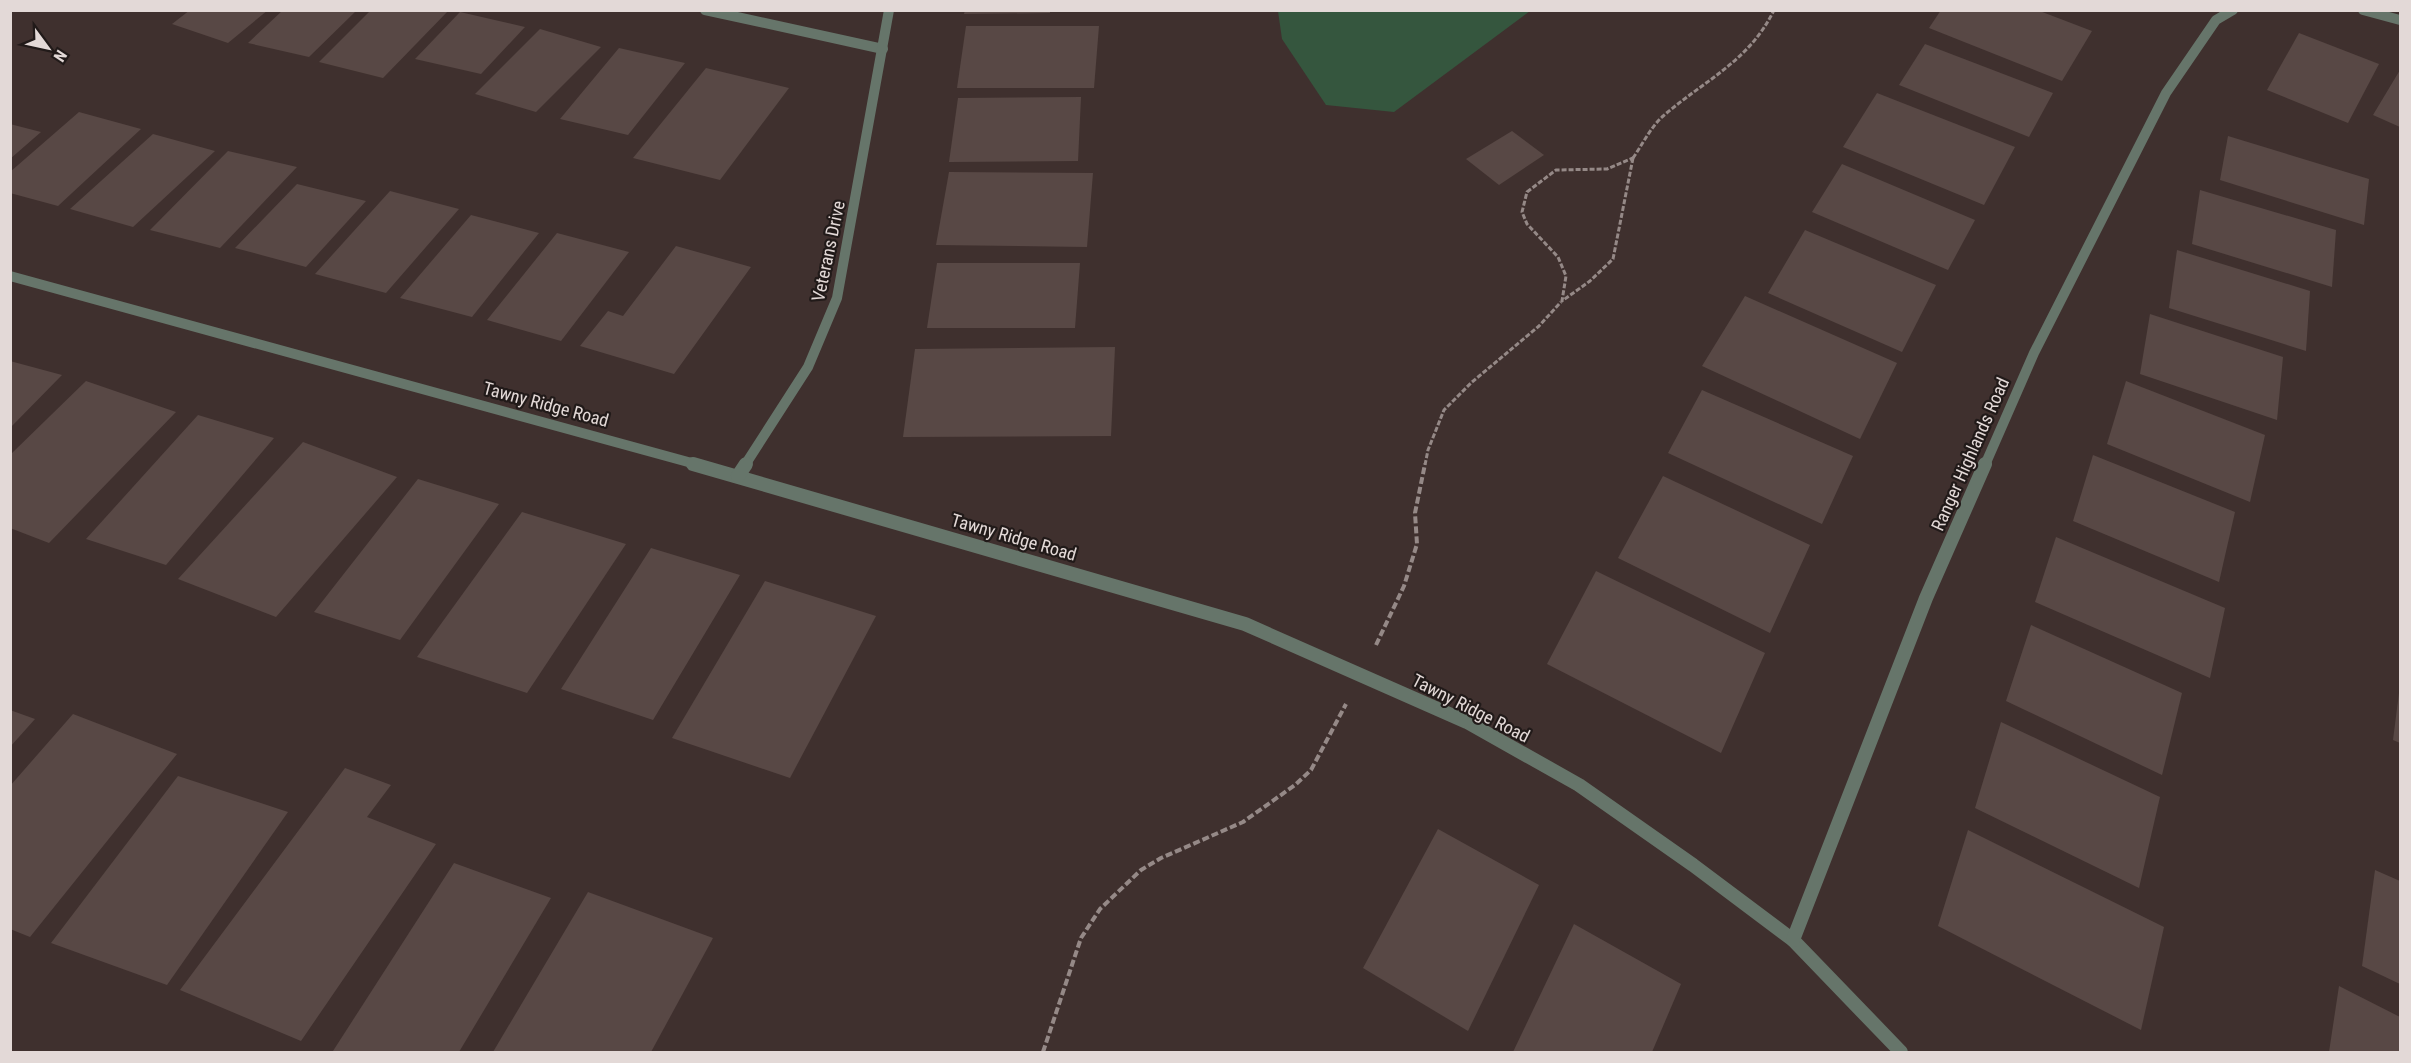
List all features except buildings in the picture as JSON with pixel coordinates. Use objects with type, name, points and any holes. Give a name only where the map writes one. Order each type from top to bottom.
[{"type":"street","points":[[705,10],[882,49]]},
{"type":"street","name":"Veterans Drive","points":[[738,476],[808,367],[837,298],[889,10]]},
{"type":"street","name":"Ranger Highlands Road","points":[[1793,940],[1926,598],[2034,353],[2166,93],[2216,20],[2233,10]]},
{"type":"street","points":[[2363,10],[2400,20]]},
{"type":"street","name":"Tawny Ridge Road","points":[[10,276],[738,476],[1245,624],[1467,722],[1579,785],[1693,865],[1793,940],[1901,1053]]},
{"type":"path","points":[[1633,158],[1607,169],[1556,170],[1527,192],[1522,212],[1527,224],[1558,257],[1566,276],[1562,301],[1590,281],[1613,259],[1633,158],[1661,118],[1725,71],[1765,29],[1774,10]]},
{"type":"path","points":[[1360,675],[1404,585],[1417,544],[1415,513],[1428,450],[1444,410],[1472,382],[1539,326],[1561,302]]},
{"type":"path","points":[[1043,1053],[1081,938],[1100,909],[1142,870],[1161,858],[1243,822],[1295,784],[1311,770],[1347,702]]},
{"type":"shaded area","points":[[1278,10],[1530,11],[1394,112],[1326,105],[1282,39]]}]
